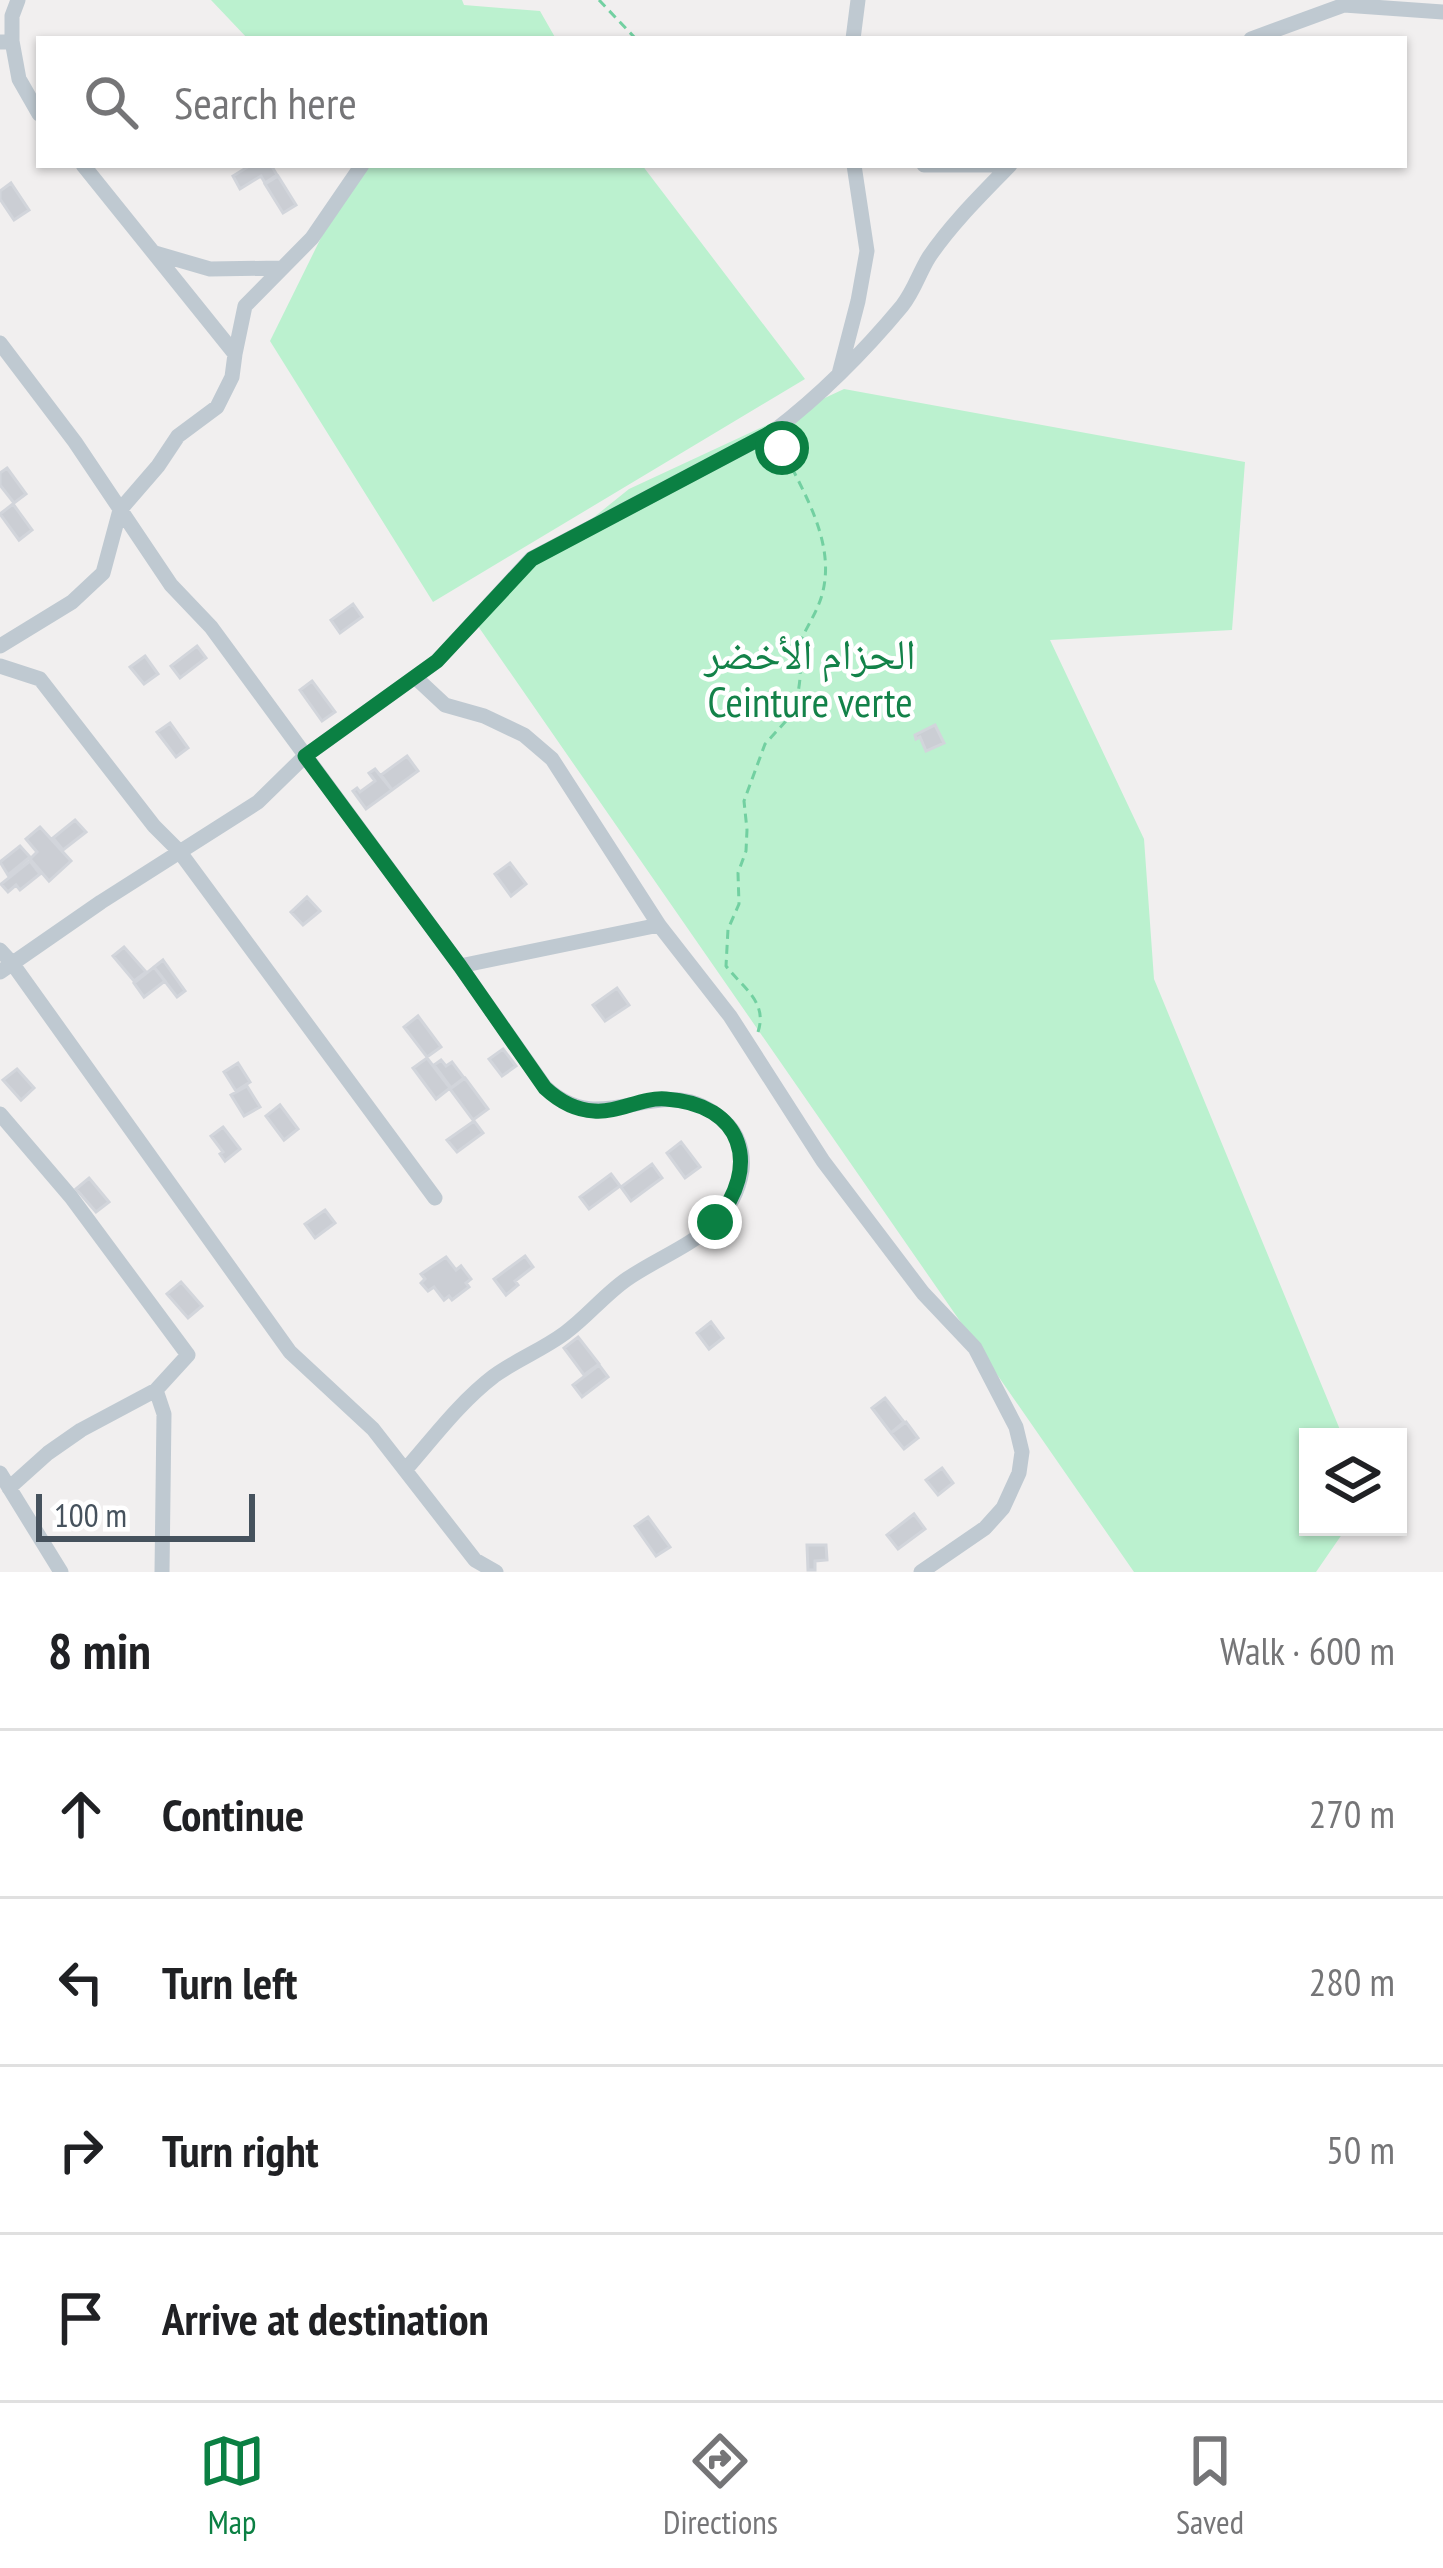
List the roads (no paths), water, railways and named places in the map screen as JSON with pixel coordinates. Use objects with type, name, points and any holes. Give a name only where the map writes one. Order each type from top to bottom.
[{"type":"street","points":[[18,0],[6,41],[36,109]]},
{"type":"street","points":[[853,36],[858,0]]},
{"type":"street","points":[[1259,36],[1343,3],[1443,12]]},
{"type":"street","points":[[85,168],[235,354]]},
{"type":"street","points":[[0,646],[72,602],[103,573],[120,510],[178,436],[217,407],[232,377],[245,306],[312,238],[360,168]]},
{"type":"street","points":[[838,377],[867,251],[854,168]]},
{"type":"street","points":[[496,1572],[475,1561],[373,1429],[290,1352],[4,962],[258,802],[305,756],[437,661],[532,559],[774,431],[838,377],[906,301],[929,258],[1004,168]]},
{"type":"street","points":[[152,252],[210,269],[281,268]]},
{"type":"street","points":[[0,343],[75,442],[171,585],[211,628],[545,1088],[562,1102],[594,1111],[657,1099],[698,1106],[731,1128],[742,1152],[730,1201],[706,1231],[628,1278],[560,1337],[493,1377],[406,1469]]},
{"type":"street","points":[[0,666],[40,679],[178,851],[435,1198]]},
{"type":"street","points":[[415,677],[446,705],[524,735],[552,759],[659,925],[730,1016],[823,1160],[922,1293],[975,1348],[1016,1427],[1022,1452],[1019,1473],[1003,1508],[985,1528],[921,1572]]},
{"type":"street","points":[[460,966],[659,925]]},
{"type":"street","points":[[0,1114],[71,1197],[188,1354],[156,1390],[81,1430],[4,1481],[61,1572]]},
{"type":"street","points":[[156,1390],[164,1414],[162,1572]]},
{"type":"park label","name":"الحزام الأخضر Ceinture verte","points":[[810,678]]}]
